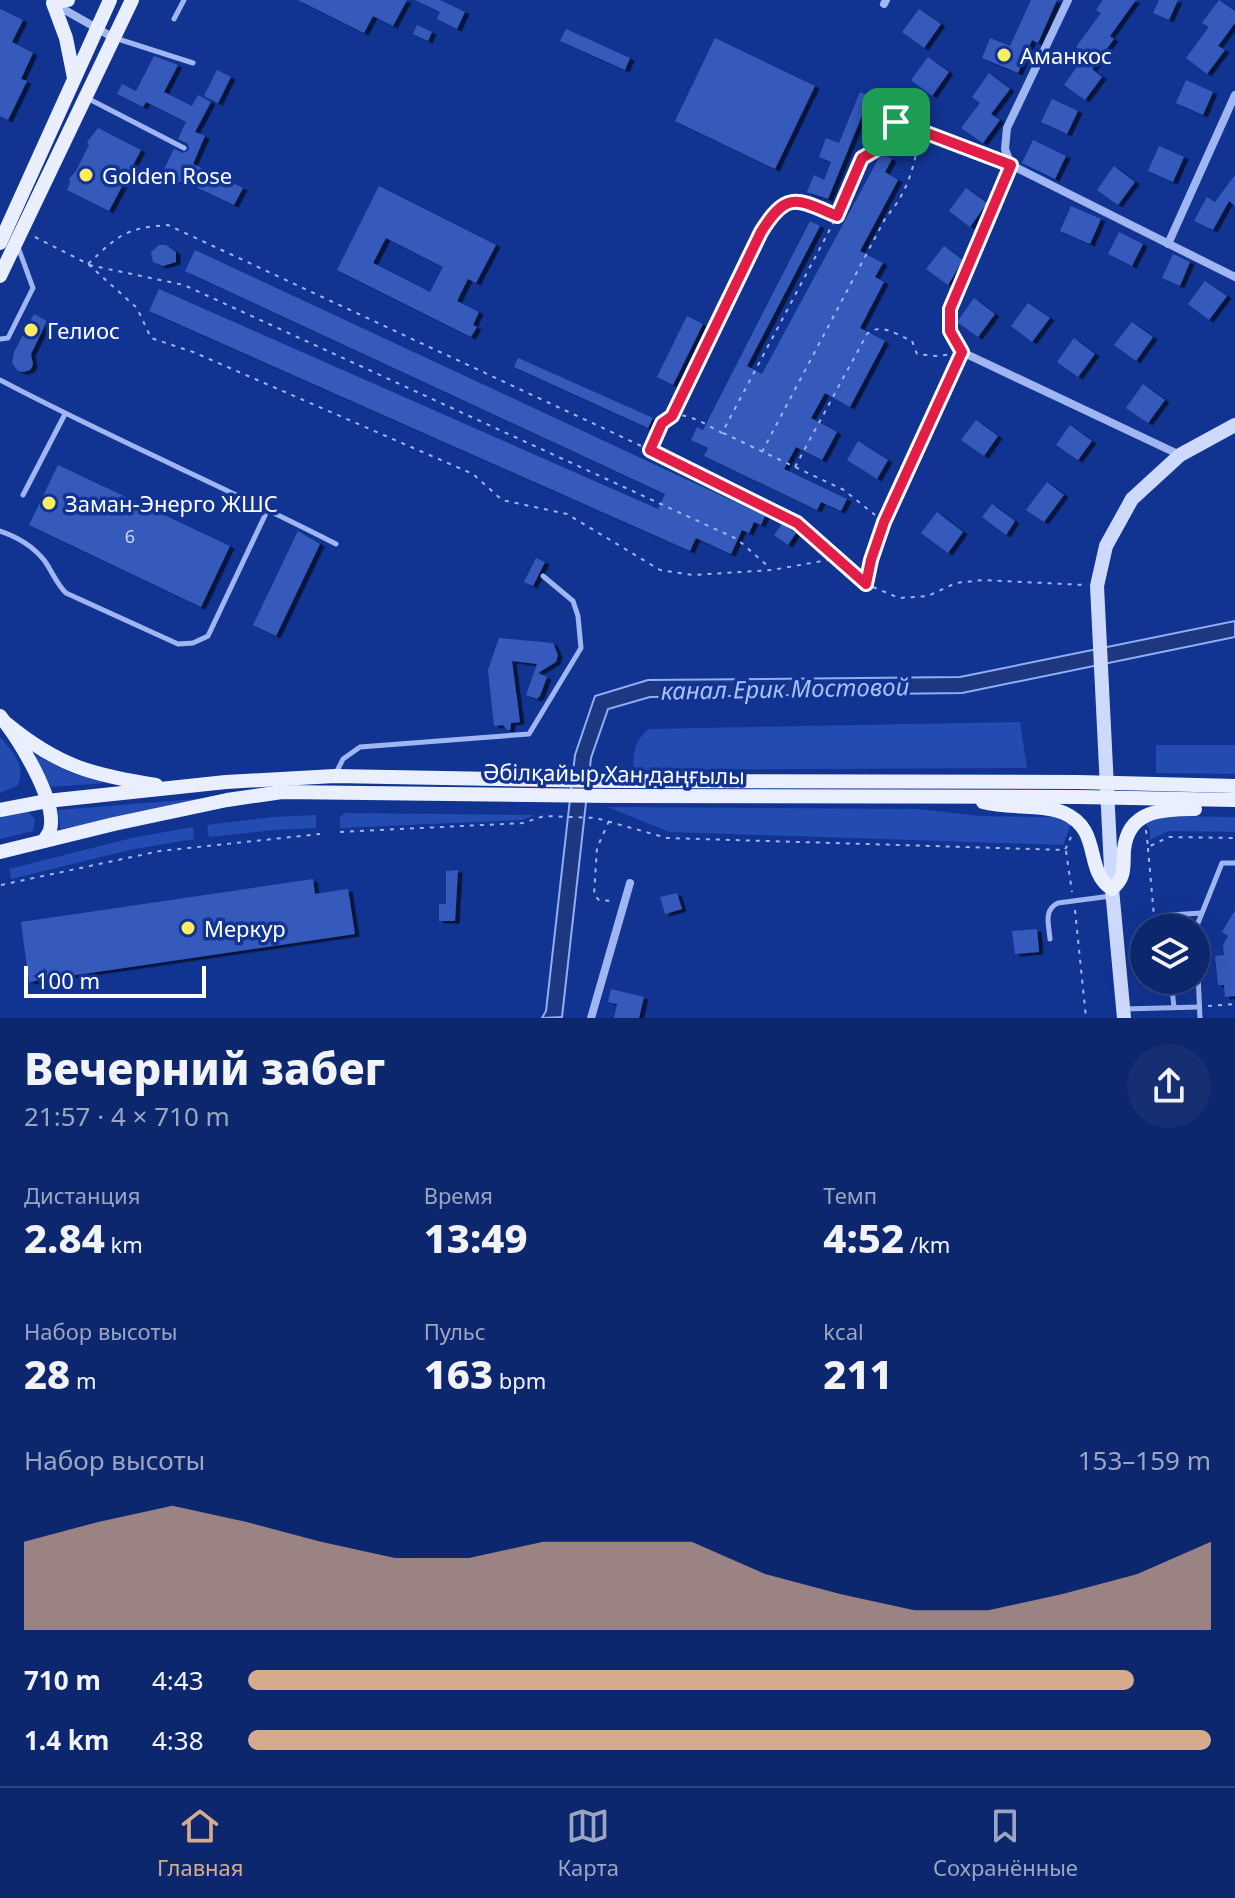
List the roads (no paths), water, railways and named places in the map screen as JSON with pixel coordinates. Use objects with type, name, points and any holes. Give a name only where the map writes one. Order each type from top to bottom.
[{"type":"main road","points":[[10,241],[53,145],[74,79],[110,0]]},
{"type":"main road","points":[[0,276],[10,241],[53,145],[85,97],[132,0]]},
{"type":"main road","points":[[57,1],[74,79]]},
{"type":"main road","points":[[3,720],[37,749],[79,769],[120,780],[180,789]]},
{"type":"main road","points":[[3,720],[40,780],[51,830],[44,841]]},
{"type":"main road","name":"Әбілқайыр Хан даңғылы","points":[[0,810],[47,801],[226,782],[335,776],[541,788]]},
{"type":"main road","name":"Әбілқайыр Хан даңғылы","points":[[0,852],[227,800],[282,792],[541,788],[962,797],[1235,786]]},
{"type":"main road","name":"Әбілқайыр Хан даңғылы","points":[[610,789],[1108,791],[1235,803]]},
{"type":"main road","points":[[962,797],[1004,808],[1042,808],[1063,813],[1077,821],[1090,837],[1097,873],[1112,893],[1125,871],[1124,850],[1129,830],[1138,819],[1155,810],[1219,809],[1235,803]]},
{"type":"street","points":[[1068,0],[1007,128],[1005,149],[1011,165],[1235,277]]},
{"type":"street","points":[[57,1],[114,38]]},
{"type":"street","points":[[1168,244],[1235,95]]},
{"type":"street","points":[[1011,165],[950,309],[950,331],[962,352],[1180,455]]},
{"type":"street","points":[[1123,1014],[1112,893],[1097,586],[1106,546],[1132,499],[1180,455],[1235,425]]},
{"type":"street","points":[[591,1018],[630,883]]},
{"type":"lane","points":[[174,19],[184,0]]},
{"type":"lane","points":[[114,38],[193,63]]},
{"type":"lane","points":[[85,97],[184,148]]},
{"type":"lane","points":[[0,339],[8,338],[33,288],[10,241]]},
{"type":"lane","points":[[866,584],[884,522],[962,352]]},
{"type":"lane","points":[[0,380],[336,544]]},
{"type":"lane","points":[[23,495],[65,414]]},
{"type":"lane","points":[[0,531],[22,539],[33,549],[45,561],[56,583],[66,593],[178,644],[193,643],[208,636],[268,509]]},
{"type":"lane","points":[[335,776],[343,759],[360,747],[529,734],[581,648],[578,616],[573,601],[543,576]]},
{"type":"lane","points":[[1200,1018],[1196,928],[1222,863],[1235,863]]},
{"type":"lane","points":[[1050,939],[1047,913],[1051,906],[1112,893]]},
{"type":"lane","points":[[1186,914],[1201,913]]},
{"type":"lane","points":[[1173,994],[1174,1007]]},
{"type":"lane","points":[[1123,1014],[1199,1007]]},
{"type":"water","name":"канал Ерик Мостовой","points":[[1235,621],[1235,637],[962,693],[650,697],[608,709],[591,758],[562,1017],[542,1018],[546,1011],[575,755],[595,696],[648,680],[960,677]]},
{"type":"place","name":"Аманкос","points":[[1004,55]]},
{"type":"place","name":"Golden Rose","points":[[86,175]]},
{"type":"place","name":"Гелиос","points":[[31,330]]},
{"type":"place","name":"Заман-Энерго ЖШС","points":[[49,503]]},
{"type":"place","name":"Меркур","points":[[188,928]]}]
